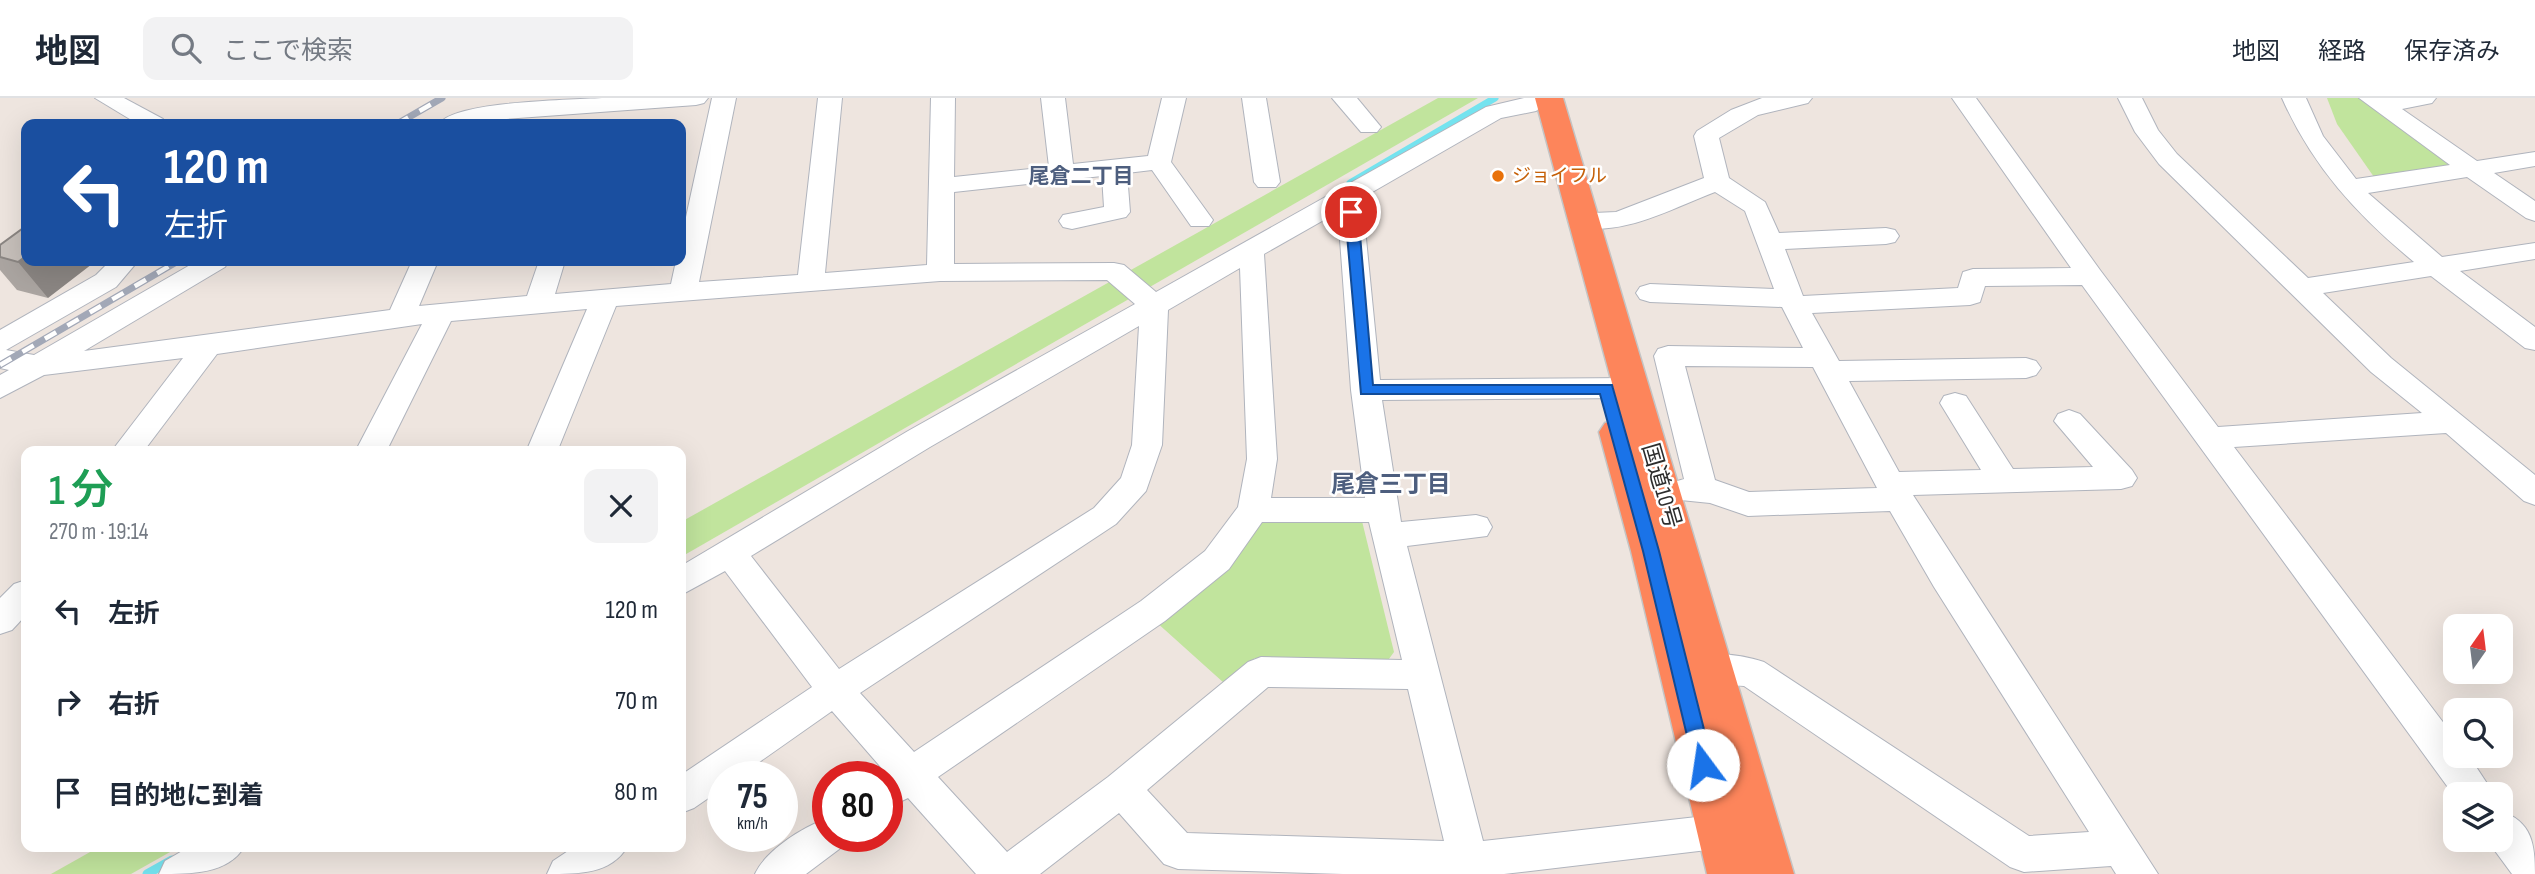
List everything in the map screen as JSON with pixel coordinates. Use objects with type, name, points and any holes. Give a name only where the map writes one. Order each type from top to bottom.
[{"type":"highway","name":"国道10号","points":[[1536,100],[1581,220],[1619,388]]},
{"type":"highway","name":"国道10号","points":[[1536,100],[1649,491],[1739,830],[1770,874]]},
{"type":"highway","name":"国道10号","points":[[1731,874],[1739,830]]},
{"type":"street","points":[[107,98],[147,119]]},
{"type":"street","points":[[461,119],[467,116],[481,119],[696,98]]},
{"type":"street","points":[[683,292],[724,98]]},
{"type":"street","points":[[811,282],[830,98]]},
{"type":"street","points":[[940,273],[943,98]]},
{"type":"street","points":[[1053,98],[1062,173]]},
{"type":"street","points":[[1174,98],[1159,162],[1200,220]]},
{"type":"street","points":[[1254,98],[1267,182]]},
{"type":"street","points":[[1344,98],[1369,127]]},
{"type":"street","points":[[1800,98],[1757,105],[1738,113],[1706,136],[1717,182],[1756,207],[1793,302],[1894,492],[2128,861]]},
{"type":"street","points":[[1964,98],[2090,276],[2466,782]]},
{"type":"street","points":[[2130,98],[2147,132],[2168,159],[2381,365],[2453,422],[2535,493]]},
{"type":"street","points":[[2294,98],[2306,129],[2350,188],[2390,227],[2535,341]]},
{"type":"street","points":[[2375,101],[2424,98]]},
{"type":"street","points":[[686,579],[919,439],[1249,250],[1494,112],[1536,100]]},
{"type":"street","points":[[2375,101],[2535,213]]},
{"type":"street","points":[[2350,188],[2535,159]]},
{"type":"street","points":[[940,186],[1159,162]]},
{"type":"street","points":[[1072,221],[1117,212],[1114,167]]},
{"type":"street","points":[[1581,220],[1619,220],[1717,182]]},
{"type":"street","points":[[1349,196],[1366,390],[1386,523],[1471,867]]},
{"type":"street","points":[[1770,242],[1886,236]]},
{"type":"street","points":[[903,779],[1153,611],[1217,560],[1253,510],[1262,459],[1253,262],[1249,250]]},
{"type":"street","points":[[2302,288],[2535,251]]},
{"type":"street","points":[[0,342],[106,281],[120,266]]},
{"type":"street","points":[[0,388],[208,266]]},
{"type":"street","points":[[401,317],[423,266]]},
{"type":"street","points":[[538,304],[550,266]]},
{"type":"street","points":[[0,358],[38,366],[208,346],[401,317],[604,298],[940,273],[1114,271],[1154,305]]},
{"type":"street","points":[[1650,293],[1793,302],[1970,296],[1973,278],[2090,276]]},
{"type":"street","points":[[543,446],[604,298]]},
{"type":"street","points":[[686,793],[835,690],[1105,516],[1135,483],[1147,445],[1154,305]]},
{"type":"street","points":[[373,446],[441,314]]},
{"type":"street","points":[[131,446],[208,346]]},
{"type":"street","points":[[1702,491],[1668,356],[1828,365],[2026,368]]},
{"type":"street","points":[[1366,390],[1619,388]]},
{"type":"street","points":[[1955,403],[2004,481]]},
{"type":"street","points":[[1649,491],[1712,491],[1748,504],[2004,481],[2121,478],[2069,421]]},
{"type":"street","points":[[2209,438],[2453,422]]},
{"type":"street","points":[[2453,422],[2474,457],[2535,517]]},
{"type":"street","points":[[1253,510],[1386,523],[1476,527]]},
{"type":"street","points":[[730,554],[835,690],[884,761]]},
{"type":"street","points":[[0,587],[21,587]]},
{"type":"street","points":[[0,620],[21,598]]},
{"type":"street","points":[[1696,670],[1751,672],[2024,854],[2128,861]]},
{"type":"street","points":[[1009,874],[1121,789],[1261,672],[1424,676]]},
{"type":"street","points":[[903,786],[1001,874]]},
{"type":"street","points":[[1121,789],[1178,852],[1471,867],[1739,830]]},
{"type":"street","points":[[2513,844],[2535,873]]},
{"type":"street","points":[[775,874],[812,847]]},
{"type":"street","points":[[179,874],[216,852]]},
{"type":"street","points":[[567,874],[600,852]]},
{"type":"green space","points":[[1438,98],[1478,98],[686,554],[686,519]]},
{"type":"green space","points":[[2327,98],[2374,98],[2475,166],[2374,177],[2337,124]]},
{"type":"green space","points":[[1263,514],[1361,517],[1394,652],[1386,663],[1255,658],[1224,683],[1155,621]]},
{"type":"green space","points":[[90,852],[170,852],[131,874],[51,874]]},
{"type":"building","points":[[21,230],[21,260],[18,262],[0,257],[0,245]]},
{"type":"waterway","points":[[1350,183],[1495,98]]},
{"type":"waterway","points":[[147,874],[172,860]]},
{"type":"railway","points":[[406,119],[442,98]]},
{"type":"railway","points":[[0,365],[169,266]]},
{"type":"place","name":"ジョイフル","points":[[1498,176]]},
{"type":"district","name":"尾倉二丁目","points":[[1081,176]]},
{"type":"district","name":"尾倉三丁目","points":[[1391,484]]},
{"type":"route","points":[[1351,212],[1366,390],[1606,389],[1651,551],[1703,765]]}]
